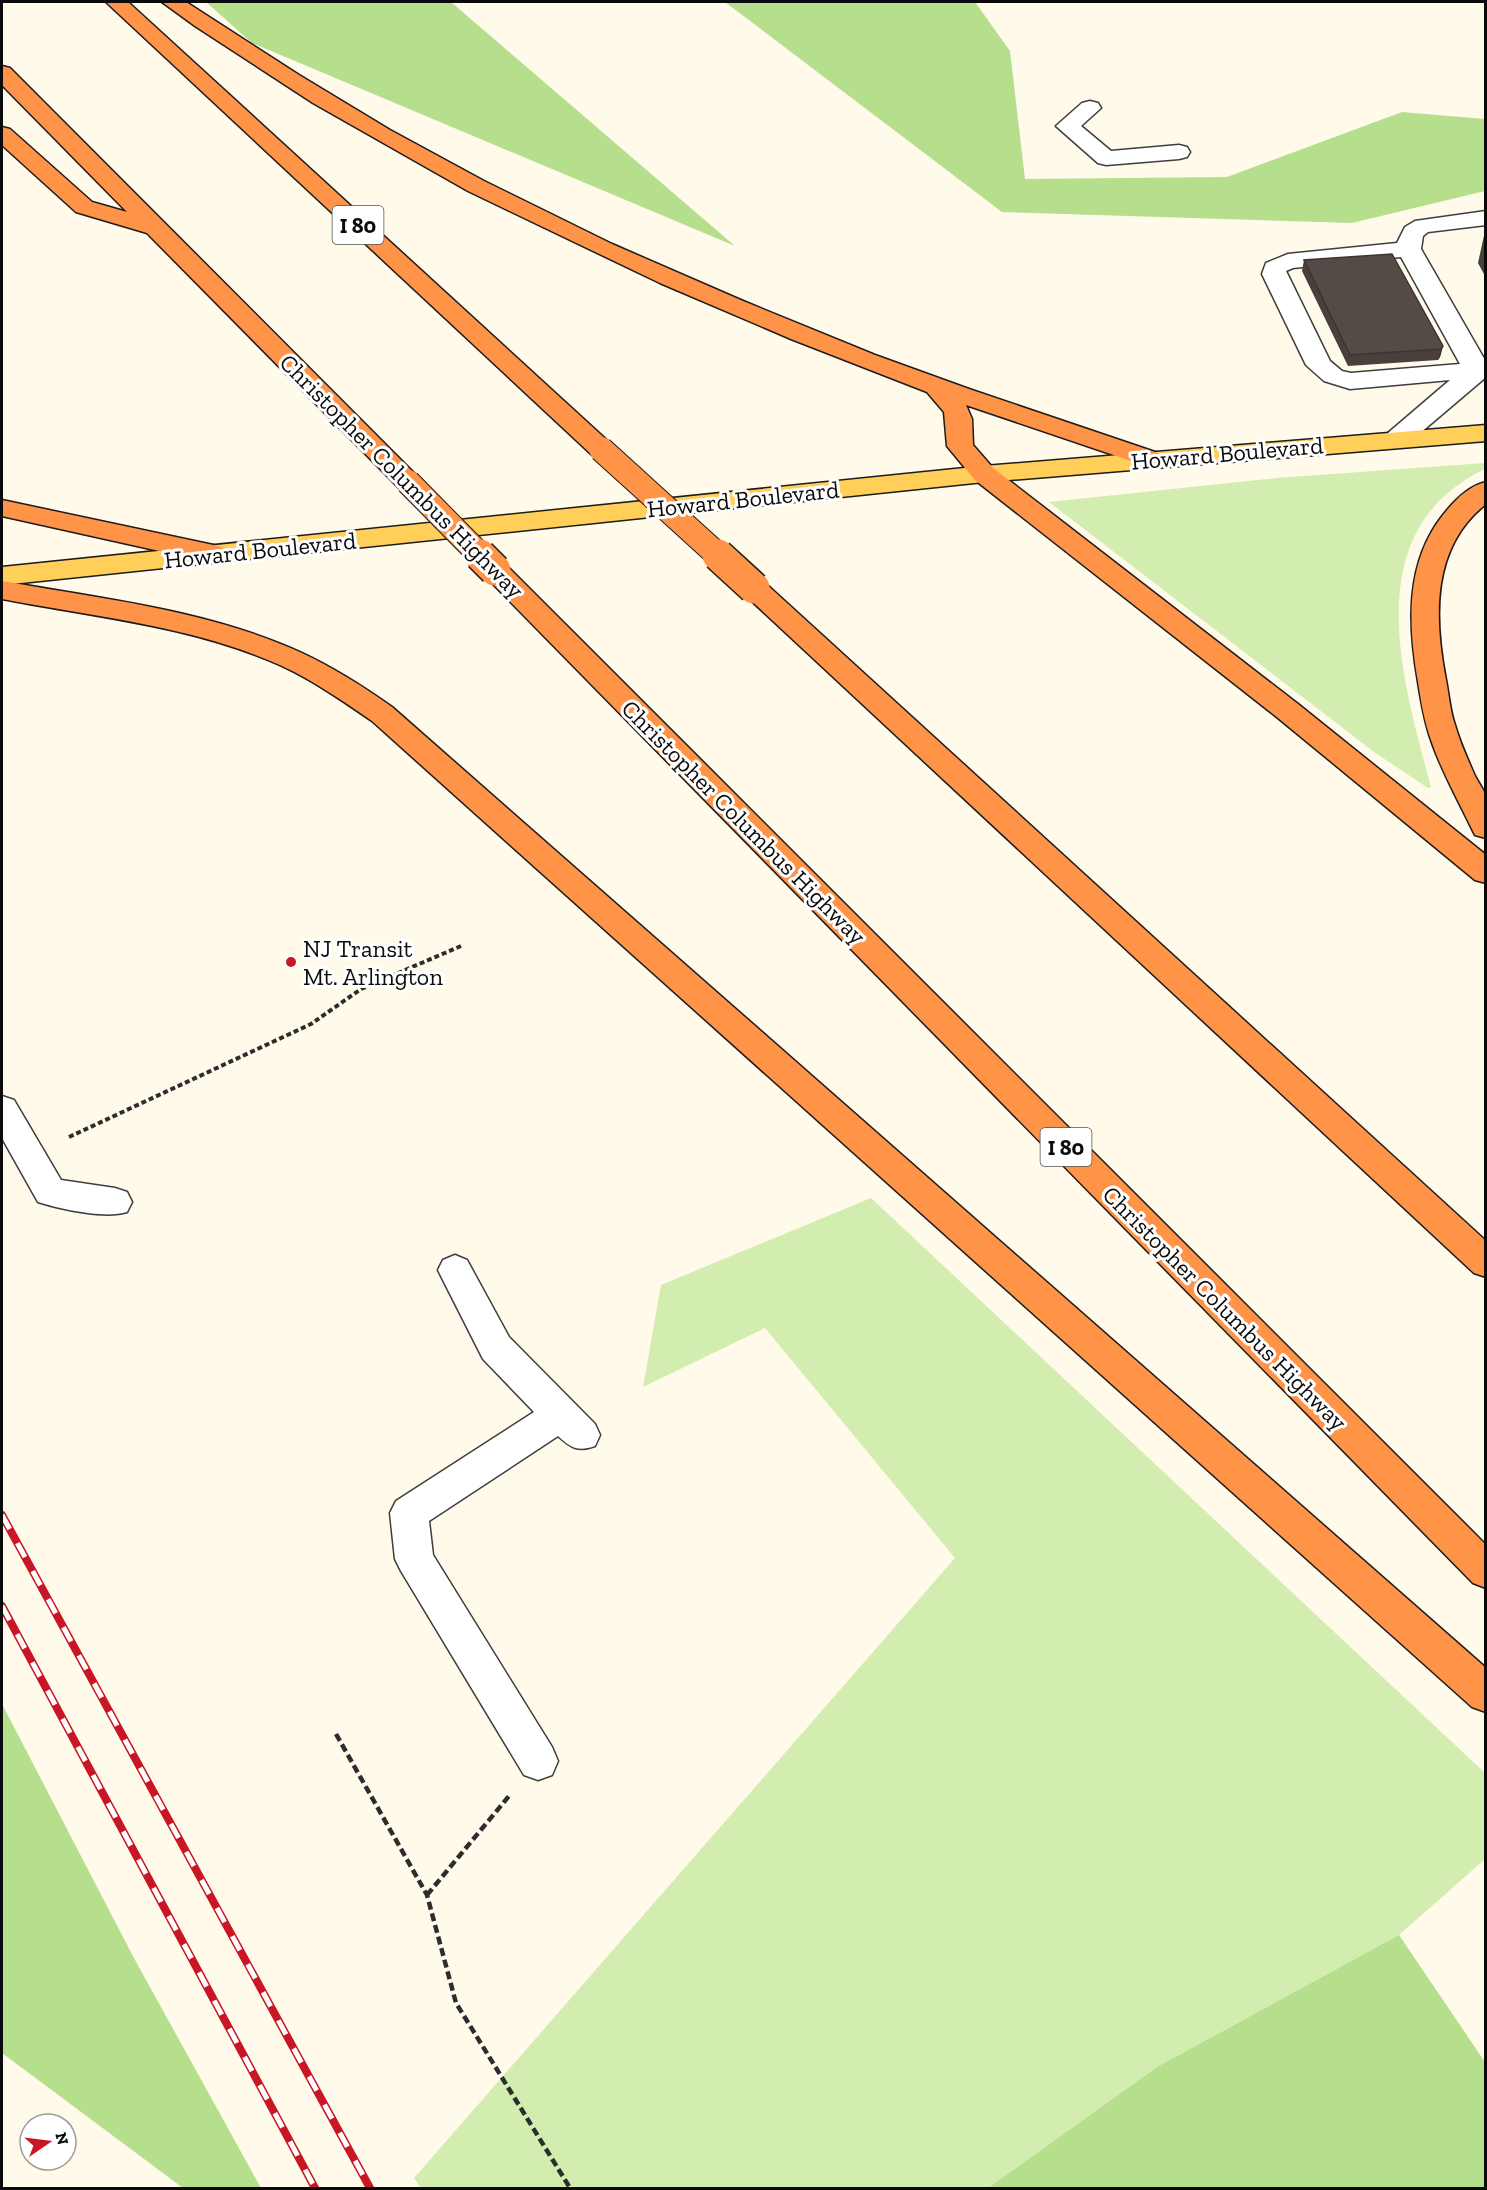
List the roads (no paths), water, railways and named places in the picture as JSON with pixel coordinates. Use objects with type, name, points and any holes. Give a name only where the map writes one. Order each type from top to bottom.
[{"type":"highway","name":"I 80","points":[[116,2],[1485,1263]]},
{"type":"highway","points":[[173,2],[318,97],[414,152],[532,214],[763,318],[936,386],[1149,459]]},
{"type":"highway","name":"Christopher Columbus Highway","points":[[2,74],[1485,1571]]},
{"type":"highway","points":[[2,134],[84,207],[156,228]]},
{"type":"highway","points":[[936,386],[953,404],[961,420],[960,446],[984,474],[1278,704],[1485,872]]},
{"type":"highway","points":[[1485,490],[1458,513],[1440,538],[1424,599],[1424,626],[1425,650],[1440,727],[1485,827]]},
{"type":"highway","points":[[2,508],[218,555]]},
{"type":"highway","points":[[2,590],[198,628],[241,639],[280,654],[315,672],[348,690],[382,714],[1485,1694]]},
{"type":"main road","name":"Howard Boulevard","points":[[2,576],[984,474],[1485,433]]},
{"type":"lane","points":[[1090,108],[1067,126],[1106,158],[1179,152]]},
{"type":"lane","points":[[1481,370],[1409,249],[1411,234],[1423,226],[1485,218]]},
{"type":"lane","points":[[1409,249],[1288,261],[1274,268],[1274,274],[1319,365],[1333,376],[1360,381],[1481,370]]},
{"type":"lane","points":[[1397,439],[1481,370]]},
{"type":"lane","points":[[2,1109],[50,1192],[115,1202]]},
{"type":"lane","points":[[454,1270],[496,1348],[571,1425],[409,1513],[414,1559],[538,1761]]},
{"type":"railway","points":[[2,1515],[370,2188]]},
{"type":"railway","points":[[2,1606],[315,2188]]},
{"type":"place","name":"NJ Transit Mt. Arlington","points":[[291,962]]}]
